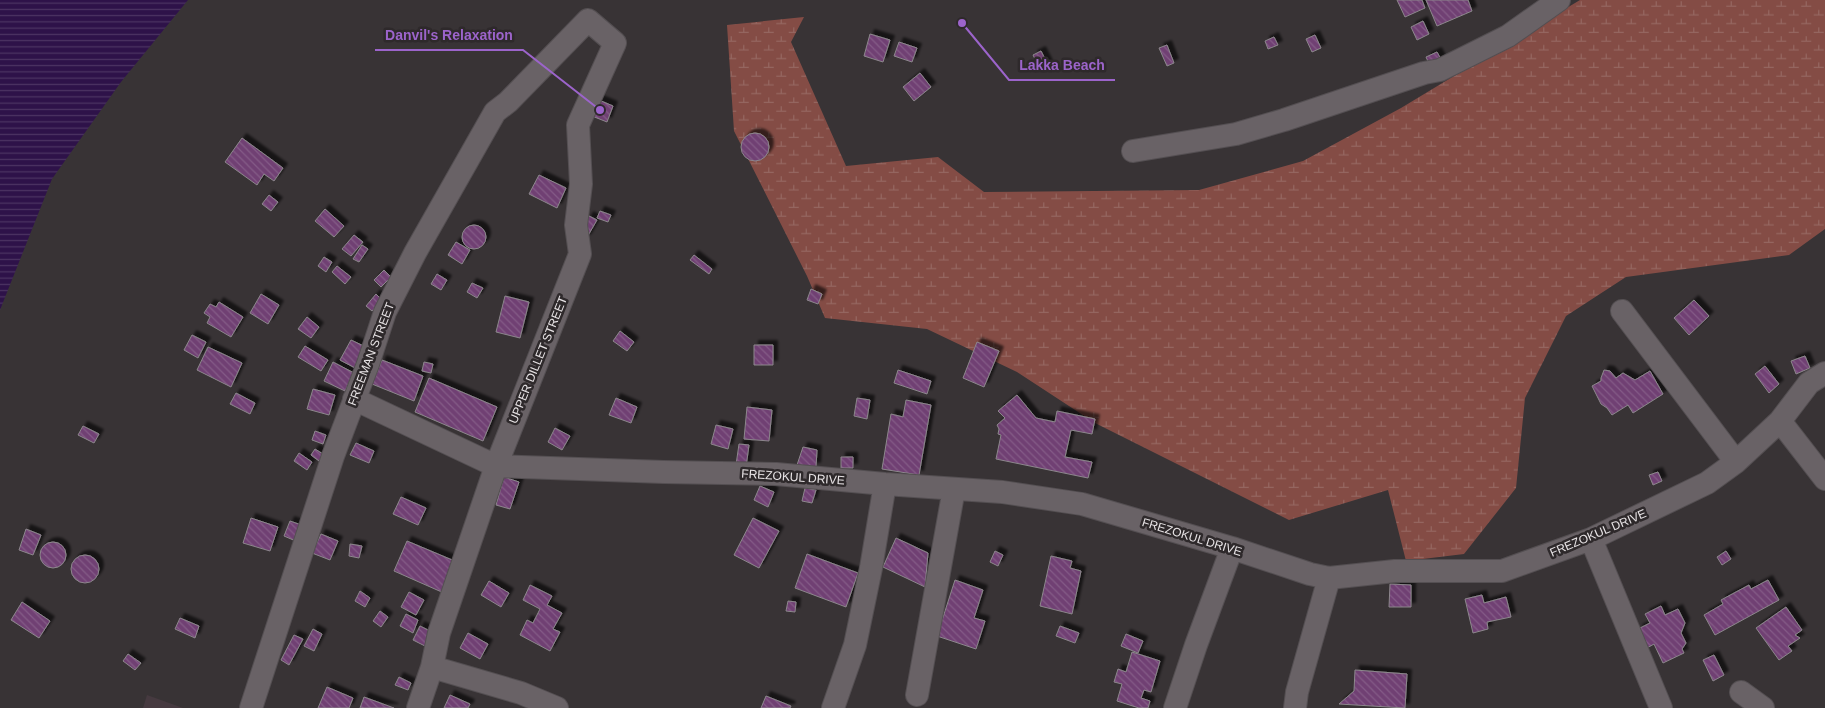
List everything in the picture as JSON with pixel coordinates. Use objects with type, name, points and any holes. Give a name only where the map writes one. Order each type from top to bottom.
[{"type":"street","points":[[1133,151],[1236,134],[1424,73],[1440,70],[1508,36],[1559,0]]},
{"type":"street","name":"FREEMAN STREET","points":[[251,708],[330,465],[385,312],[414,253],[495,112],[508,102],[588,20]]},
{"type":"street","name":"UPPER DILLET STREET","points":[[418,708],[432,667],[440,632],[496,466],[580,254],[576,225],[581,184],[578,125],[615,43],[588,20]]},
{"type":"street","points":[[1622,311],[1736,462]]},
{"type":"street","name":"FREZOKUL DRIVE","points":[[496,466],[776,474],[1002,492],[1082,504],[1328,578],[1395,571],[1502,571],[1591,539],[1707,483],[1736,462],[1780,421],[1810,383],[1825,374]]},
{"type":"street","points":[[354,399],[496,466]]},
{"type":"street","points":[[1780,421],[1825,479]]},
{"type":"street","points":[[833,708],[854,645],[871,568],[885,484]]},
{"type":"street","points":[[916,695],[954,488]]},
{"type":"street","points":[[1591,539],[1661,708]]},
{"type":"street","points":[[1175,708],[1232,548]]},
{"type":"street","points":[[1295,708],[1297,692],[1328,578]]},
{"type":"street","points":[[432,667],[521,693],[557,708]]},
{"type":"street","points":[[1741,692],[1763,708]]},
{"type":"shaded area","points":[[0,0],[188,0],[121,82],[52,179],[0,310]]},
{"type":"shaded area","points":[[147,695],[183,708],[143,708]]},
{"type":"green space","points":[[1580,0],[1825,0],[1825,229],[1789,255],[1626,277],[1566,316],[1525,398],[1516,488],[1464,554],[1406,561],[1388,490],[1289,520],[1095,423],[1017,372],[927,329],[825,318],[807,276],[734,131],[727,25],[804,17],[791,42],[846,166],[938,157],[984,192],[1199,190],[1303,161],[1401,108]]},
{"type":"building","points":[[1397,0],[1422,0],[1425,8],[1405,17]]},
{"type":"building","points":[[1426,0],[1468,0],[1472,11],[1437,26]]},
{"type":"building","points":[[1423,21],[1429,34],[1417,40],[1411,27]]},
{"type":"building","points":[[870,34],[890,40],[883,62],[864,56]]},
{"type":"building","points":[[1315,35],[1321,48],[1312,52],[1306,39]]},
{"type":"building","points":[[1274,37],[1278,45],[1268,49],[1265,41]]},
{"type":"building","points":[[899,42],[917,48],[912,62],[894,56]]},
{"type":"building","points":[[1167,45],[1174,63],[1167,66],[1159,48]]},
{"type":"building","points":[[1041,51],[1048,65],[1040,69],[1033,55]]},
{"type":"building","points":[[1437,52],[1443,63],[1431,68],[1426,57]]},
{"type":"building","points":[[920,73],[931,87],[914,101],[903,87]]},
{"type":"building","points":[[594,98],[613,106],[607,122],[587,114]]},
{"type":"building","points":[[755,133],[765,137],[769,147],[765,157],[755,161],[745,157],[741,147],[745,137]]},
{"type":"building","points":[[242,138],[283,168],[274,181],[264,174],[257,185],[225,162]]},
{"type":"building","points":[[539,175],[566,188],[557,208],[529,194]]},
{"type":"building","points":[[269,195],[278,202],[271,211],[262,204]]},
{"type":"building","points":[[325,209],[344,226],[334,237],[315,221]]},
{"type":"building","points":[[600,211],[611,215],[608,222],[597,218]]},
{"type":"building","points":[[589,216],[597,220],[586,239],[579,234]]},
{"type":"building","points":[[474,225],[479,226],[485,232],[485,242],[479,248],[474,249],[469,248],[463,242],[462,237],[463,232],[469,226]]},
{"type":"building","points":[[354,235],[363,242],[351,256],[342,249]]},
{"type":"building","points":[[456,242],[470,250],[462,264],[448,255]]},
{"type":"building","points":[[362,245],[368,249],[359,262],[353,259]]},
{"type":"building","points":[[694,255],[712,269],[709,274],[690,260]]},
{"type":"building","points":[[324,257],[332,262],[326,272],[318,266]]},
{"type":"building","points":[[337,266],[351,277],[345,284],[332,272]]},
{"type":"building","points":[[384,270],[391,277],[381,287],[374,280]]},
{"type":"building","points":[[437,274],[447,280],[441,290],[431,284]]},
{"type":"building","points":[[472,283],[483,288],[477,298],[467,292]]},
{"type":"building","points":[[811,289],[822,294],[818,304],[807,300]]},
{"type":"building","points":[[261,294],[279,305],[268,324],[250,313]]},
{"type":"building","points":[[376,294],[382,300],[372,311],[366,306]]},
{"type":"building","points":[[505,296],[529,302],[520,338],[496,332]]},
{"type":"building","points":[[1694,300],[1709,316],[1689,335],[1674,318]]},
{"type":"building","points":[[219,302],[243,317],[231,337],[207,323],[210,317],[204,313],[210,304],[216,307]]},
{"type":"building","points":[[307,317],[319,327],[311,338],[298,329]]},
{"type":"building","points":[[620,331],[634,342],[627,351],[613,341]]},
{"type":"building","points":[[192,335],[206,342],[198,358],[184,350]]},
{"type":"building","points":[[351,340],[368,348],[357,369],[340,360]]},
{"type":"building","points":[[977,342],[999,351],[984,387],[963,378]]},
{"type":"building","points":[[754,345],[773,345],[773,365],[754,365]]},
{"type":"building","points":[[305,346],[328,360],[321,371],[298,357]]},
{"type":"building","points":[[208,347],[242,363],[231,387],[197,370]]},
{"type":"building","points":[[1805,356],[1810,368],[1796,374],[1791,361]]},
{"type":"building","points":[[382,360],[423,376],[414,401],[372,384]]},
{"type":"building","points":[[333,362],[354,373],[345,391],[324,381]]},
{"type":"building","points":[[424,362],[433,364],[431,373],[422,371]]},
{"type":"building","points":[[1765,366],[1779,384],[1769,393],[1755,374]]},
{"type":"building","points":[[898,370],[931,381],[927,394],[894,383]]},
{"type":"building","points":[[1604,370],[1610,371],[1616,378],[1623,373],[1635,380],[1650,371],[1663,394],[1633,413],[1628,405],[1612,415],[1601,404],[1592,386],[1601,381]]},
{"type":"building","points":[[429,378],[497,407],[483,441],[415,412]]},
{"type":"building","points":[[313,389],[335,395],[329,415],[307,409]]},
{"type":"building","points":[[236,393],[255,403],[250,414],[230,404]]},
{"type":"building","points":[[1017,395],[1036,418],[1055,422],[1057,411],[1095,419],[1092,434],[1071,430],[1065,457],[1092,462],[1088,478],[996,459],[1001,435],[998,434],[999,429],[997,425],[1005,418],[998,411]]},
{"type":"building","points":[[616,398],[637,407],[631,423],[609,415]]},
{"type":"building","points":[[857,398],[870,400],[867,419],[854,416]]},
{"type":"building","points":[[906,400],[931,405],[919,475],[882,469],[891,414],[903,417]]},
{"type":"building","points":[[747,407],[772,410],[769,441],[744,439]]},
{"type":"building","points":[[716,425],[733,429],[728,449],[711,444]]},
{"type":"building","points":[[83,426],[99,434],[94,443],[78,435]]},
{"type":"building","points":[[555,428],[570,436],[562,450],[548,442]]},
{"type":"building","points":[[315,431],[326,435],[323,444],[312,440]]},
{"type":"building","points":[[356,443],[374,451],[369,463],[350,455]]},
{"type":"building","points":[[739,444],[749,445],[746,467],[736,465]]},
{"type":"building","points":[[803,447],[817,450],[816,467],[797,465]]},
{"type":"building","points":[[315,449],[323,454],[319,461],[311,455]]},
{"type":"building","points":[[299,453],[312,462],[307,470],[294,461]]},
{"type":"building","points":[[841,457],[853,457],[853,468],[841,468]]},
{"type":"building","points":[[1658,472],[1662,481],[1653,485],[1649,475]]},
{"type":"building","points":[[504,477],[519,482],[510,509],[496,505]]},
{"type":"building","points":[[760,486],[774,492],[768,507],[754,500]]},
{"type":"building","points":[[805,488],[816,490],[812,503],[802,501]]},
{"type":"building","points":[[401,497],[426,508],[418,525],[393,514]]},
{"type":"building","points":[[251,518],[278,527],[270,551],[243,543]]},
{"type":"building","points":[[753,518],[779,531],[759,568],[734,555]]},
{"type":"building","points":[[290,521],[304,526],[298,542],[284,536]]},
{"type":"building","points":[[26,529],[41,535],[33,555],[19,550]]},
{"type":"building","points":[[321,534],[338,541],[330,560],[312,553]]},
{"type":"building","points":[[896,538],[928,553],[925,587],[883,567]]},
{"type":"building","points":[[407,541],[457,562],[444,593],[394,571]]},
{"type":"building","points":[[53,542],[62,546],[66,555],[62,564],[53,568],[44,564],[40,555],[44,546]]},
{"type":"building","points":[[350,544],[362,546],[359,558],[349,556]]},
{"type":"building","points":[[995,551],[1003,555],[998,566],[990,562]]},
{"type":"building","points":[[1726,551],[1731,559],[1722,565],[1717,557]]},
{"type":"building","points":[[807,554],[858,573],[846,607],[795,588]]},
{"type":"building","points":[[85,555],[95,559],[99,569],[95,579],[85,583],[75,579],[71,569],[75,559]]},
{"type":"building","points":[[1051,556],[1072,561],[1070,568],[1081,571],[1072,614],[1040,606]]},
{"type":"building","points":[[955,580],[983,590],[974,618],[985,621],[976,649],[937,636]]},
{"type":"building","points":[[1768,580],[1779,600],[1715,635],[1704,615],[1723,604],[1721,600],[1749,585],[1751,589]]},
{"type":"building","points":[[489,581],[509,593],[501,607],[481,595]]},
{"type":"building","points":[[1390,584],[1411,585],[1411,607],[1389,607]]},
{"type":"building","points":[[530,585],[552,596],[547,605],[562,613],[553,629],[560,632],[550,651],[520,635],[527,620],[533,623],[540,609],[523,600]]},
{"type":"building","points":[[360,591],[370,598],[365,607],[355,601]]},
{"type":"building","points":[[409,592],[424,600],[416,615],[401,607]]},
{"type":"building","points":[[1482,595],[1484,603],[1506,597],[1511,617],[1487,622],[1488,629],[1473,633],[1465,599]]},
{"type":"building","points":[[788,601],[796,602],[795,612],[786,611]]},
{"type":"building","points":[[22,602],[50,621],[39,638],[11,620]]},
{"type":"building","points":[[1661,606],[1665,615],[1678,609],[1685,623],[1681,633],[1686,643],[1682,649],[1684,653],[1663,663],[1654,644],[1647,648],[1638,629],[1650,623],[1645,614]]},
{"type":"building","points":[[1786,607],[1802,630],[1795,635],[1800,638],[1788,646],[1792,651],[1779,660],[1756,628]]},
{"type":"building","points":[[380,611],[388,617],[381,627],[373,621]]},
{"type":"building","points":[[406,614],[418,620],[413,633],[400,626]]},
{"type":"building","points":[[180,618],[199,626],[195,638],[175,629]]},
{"type":"building","points":[[420,626],[432,632],[425,646],[413,640]]},
{"type":"building","points":[[1060,626],[1079,633],[1075,643],[1056,636]]},
{"type":"building","points":[[313,629],[322,634],[314,651],[304,646]]},
{"type":"building","points":[[468,633],[488,644],[480,659],[460,648]]},
{"type":"building","points":[[1126,634],[1143,641],[1138,653],[1121,646]]},
{"type":"building","points":[[294,635],[303,639],[289,665],[281,660]]},
{"type":"building","points":[[1132,652],[1160,661],[1151,692],[1144,690],[1141,698],[1150,701],[1148,708],[1139,708],[1117,701],[1122,684],[1114,682],[1118,669],[1126,672]]},
{"type":"building","points":[[128,654],[141,663],[135,670],[123,661]]},
{"type":"building","points":[[1714,655],[1724,675],[1713,681],[1703,660]]},
{"type":"building","points":[[1355,670],[1407,674],[1405,708],[1339,704],[1354,691]]},
{"type":"building","points":[[399,677],[411,683],[408,690],[395,685]]},
{"type":"building","points":[[327,687],[353,698],[349,708],[318,708]]},
{"type":"building","points":[[450,695],[470,704],[468,708],[444,708]]},
{"type":"building","points":[[766,696],[791,706],[790,708],[761,708]]},
{"type":"building","points":[[364,697],[394,708],[360,708]]},
{"type":"place","name":"Lakka Beach","points":[[962,23]]},
{"type":"place","name":"Danvil's Relaxation","points":[[600,110]]}]
